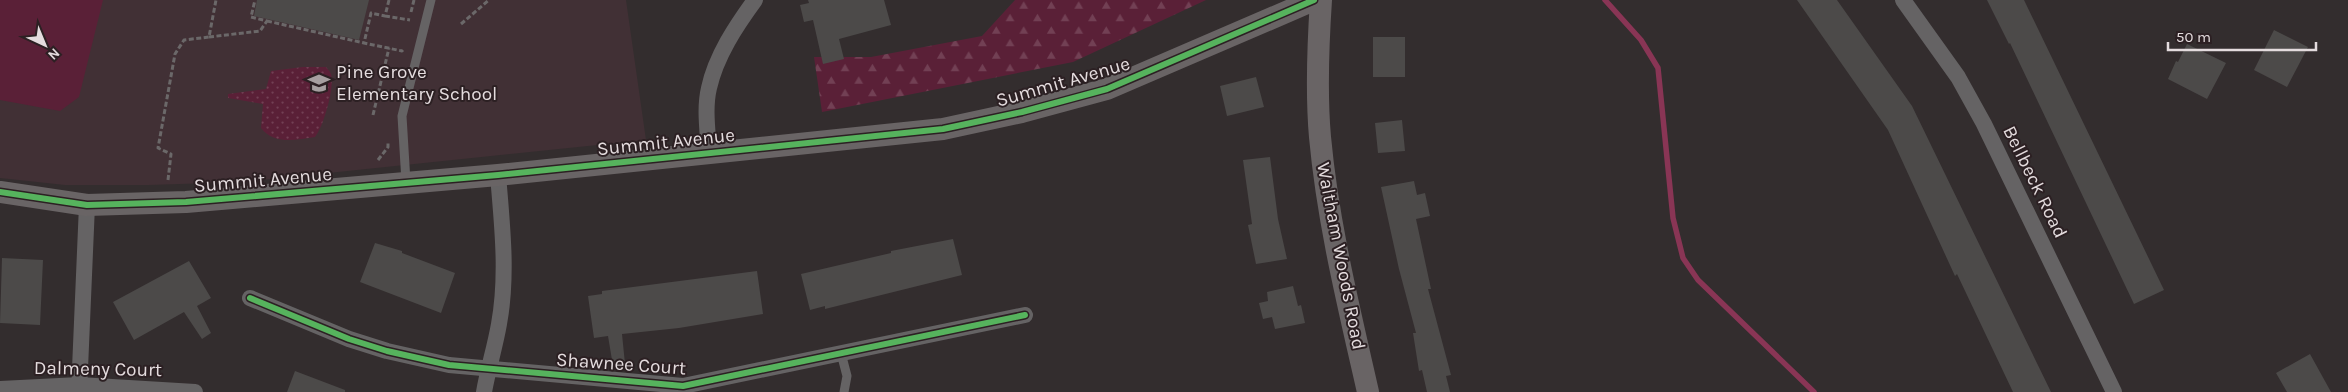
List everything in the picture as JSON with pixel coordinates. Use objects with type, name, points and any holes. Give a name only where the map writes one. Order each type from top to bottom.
[{"type":"street","points":[[709,153],[707,107],[709,88],[724,50],[755,0]]},
{"type":"street","name":"Summit Avenue","points":[[0,192],[87,205],[186,202],[498,175],[943,129],[1022,112],[1107,89],[1314,0]]},
{"type":"street","name":"Waltham Woods Road","points":[[1322,0],[1318,84],[1324,180],[1332,232],[1368,392]]},
{"type":"street","name":"Bellbeck Road","points":[[1903,0],[1958,77],[1984,124],[2114,392]]},
{"type":"street","points":[[484,392],[499,324],[502,282],[504,238],[498,175]]},
{"type":"street","points":[[79,388],[87,205]]},
{"type":"street","name":"Shawnee Court","points":[[250,298],[349,339],[387,351],[449,365],[488,367],[683,389],[841,353],[1025,315]]},
{"type":"street","name":"Dalmeny Court","points":[[0,389],[79,388],[195,392]]},
{"type":"lane","points":[[406,182],[402,116],[431,0]]},
{"type":"lane","points":[[841,353],[847,376],[844,392]]},
{"type":"path","points":[[209,37],[216,0]]},
{"type":"path","points":[[255,0],[251,17],[402,51],[404,44]]},
{"type":"path","points":[[385,16],[389,0]]},
{"type":"path","points":[[408,28],[414,0]]},
{"type":"path","points":[[461,24],[489,0]]},
{"type":"path","points":[[364,43],[371,13],[410,20]]},
{"type":"path","points":[[168,180],[171,154],[158,148],[175,54],[184,40],[260,31],[267,21]]},
{"type":"path","points":[[373,115],[389,48]]},
{"type":"shaded area","name":"Pine Grove Elementary School","points":[[0,0],[626,0],[646,140],[241,182],[65,185],[0,178]]},
{"type":"green space","points":[[0,0],[103,0],[79,97],[60,111],[0,100]]},
{"type":"green space","points":[[1015,0],[1206,0],[1073,62],[822,112],[814,57],[871,57],[982,36]]},
{"type":"green space","points":[[303,67],[326,67],[331,74],[332,80],[328,107],[315,137],[286,140],[272,137],[261,128],[263,104],[228,98],[228,94],[266,89],[271,71]]},
{"type":"building","points":[[257,0],[369,0],[359,40],[254,16]]},
{"type":"building","points":[[808,0],[884,0],[891,25],[839,39],[844,59],[823,64],[813,20],[804,22],[800,5],[809,3]]},
{"type":"building","points":[[1797,0],[1837,0],[1912,106],[2051,392],[2013,392],[1957,274],[1955,276],[1888,130]]},
{"type":"building","points":[[1987,0],[2024,0],[2164,290],[2134,304],[2010,43]]},
{"type":"building","points":[[2274,30],[2308,47],[2287,87],[2254,70]]},
{"type":"building","points":[[1373,37],[1405,37],[1405,77],[1373,77]]},
{"type":"building","points":[[2187,44],[2226,63],[2207,99],[2168,79],[2176,61],[2178,62]]},
{"type":"building","points":[[1256,77],[1264,107],[1227,116],[1220,86]]},
{"type":"building","points":[[1402,120],[1405,151],[1378,153],[1375,123]]},
{"type":"building","points":[[1270,157],[1278,219],[1287,259],[1256,264],[1248,225],[1252,224],[1243,160]]},
{"type":"building","points":[[1414,181],[1417,195],[1425,193],[1430,216],[1416,219],[1431,289],[1428,289],[1451,375],[1446,376],[1450,392],[1427,392],[1422,370],[1419,371],[1413,333],[1416,333],[1399,269],[1381,187]]},
{"type":"building","points":[[953,239],[962,275],[825,309],[825,306],[810,310],[801,274],[891,253],[891,251]]},
{"type":"building","points":[[375,243],[402,251],[402,253],[455,273],[441,313],[360,282]]},
{"type":"building","points":[[2,258],[43,260],[40,325],[0,323]]},
{"type":"building","points":[[189,261],[211,298],[197,306],[211,333],[202,339],[184,312],[134,340],[113,302]]},
{"type":"building","points":[[757,271],[763,314],[679,328],[622,334],[625,364],[613,366],[608,336],[594,338],[588,296],[602,294],[602,291]]},
{"type":"building","points":[[1293,286],[1298,306],[1301,305],[1305,323],[1275,329],[1272,317],[1263,319],[1259,303],[1268,301],[1267,292]]},
{"type":"building","points":[[2310,354],[2331,392],[2287,392],[2276,373]]},
{"type":"building","points":[[295,371],[345,390],[345,392],[287,392]]},
{"type":"waterway","points":[[1605,0],[1641,40],[1658,68],[1673,218],[1683,258],[1698,280],[1814,392]]},
{"type":"cycle path","points":[[0,192],[87,205],[186,202],[498,175],[943,129],[1022,112],[1107,89],[1314,0]]},
{"type":"cycle path","points":[[250,298],[349,339],[387,351],[449,365],[683,386],[1025,315]]},
{"type":"place","name":"Pine Grove Elementary School","points":[[319,83]]}]
